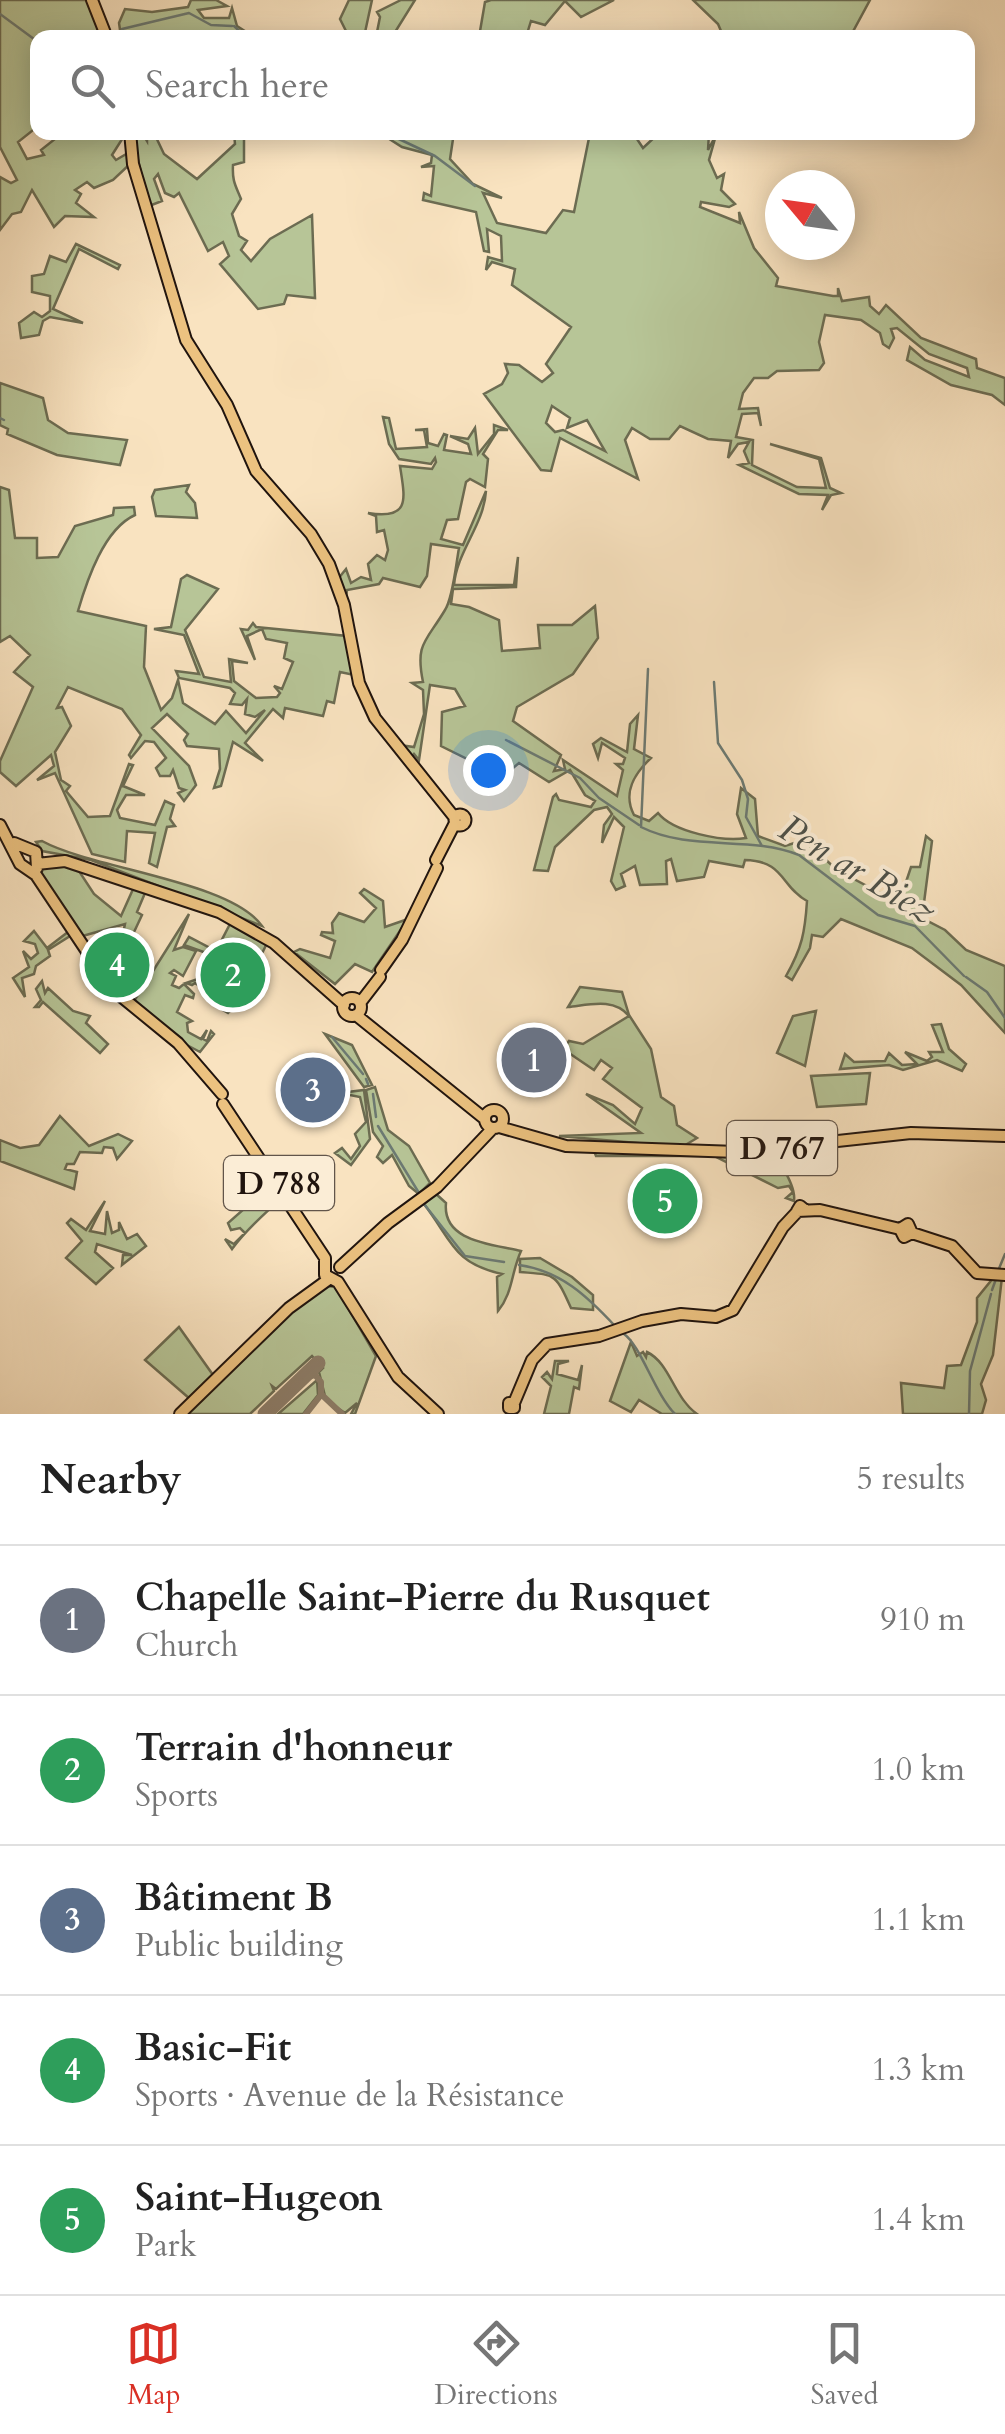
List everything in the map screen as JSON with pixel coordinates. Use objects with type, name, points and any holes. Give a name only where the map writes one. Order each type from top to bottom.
[{"type":"main road","points":[[92,0],[104,30]]},
{"type":"main road","points":[[131,140],[133,164],[190,350],[227,404],[259,475],[310,534],[329,564],[344,605],[359,682],[375,718],[448,807],[455,822],[437,864],[367,989]]},
{"type":"main road","points":[[0,825],[21,853],[35,863]]},
{"type":"main road","points":[[21,853],[20,864],[35,863]]},
{"type":"main road","name":"D 767","points":[[35,863],[60,860],[240,922],[316,978],[367,989],[382,1035],[442,1086],[491,1123],[559,1146],[736,1152],[911,1133],[1005,1136]]},
{"type":"main road","name":"D 788","points":[[35,863],[72,933],[113,986],[164,1030],[210,1079],[400,1374],[441,1414]]},
{"type":"main road","name":"D 788","points":[[164,1030],[222,1099]]},
{"type":"main road","points":[[194,1066],[210,1079]]},
{"type":"main road","points":[[180,1414],[331,1272],[459,1166],[491,1123]]},
{"type":"main road","points":[[511,1406],[536,1355],[547,1344],[681,1314],[711,1318],[733,1310],[783,1227],[801,1211],[900,1229],[908,1224],[912,1233],[955,1248],[977,1274],[1005,1275]]},
{"type":"main road","points":[[331,1272],[332,1282],[344,1291]]},
{"type":"main road","name":"D 788","points":[[331,1272],[398,1377],[441,1414]]},
{"type":"green space","points":[[0,0],[90,0],[101,30],[30,30],[30,133],[18,142],[27,159],[44,155],[41,150],[54,140],[122,140],[112,155],[116,160],[128,153],[130,164],[113,180],[94,188],[87,182],[75,190],[81,194],[76,203],[94,217],[65,216],[54,227],[32,190],[21,212],[12,214],[0,230],[0,177],[11,183],[17,180],[0,147]]},
{"type":"green space","points":[[191,0],[216,0],[227,6],[198,10],[204,18],[229,18],[232,8],[237,26],[243,30],[120,30],[125,9],[152,12],[188,7]]},
{"type":"green space","points":[[349,0],[372,0],[366,30],[346,30],[340,19]]},
{"type":"green space","points":[[401,0],[415,0],[396,30],[377,30],[377,12]]},
{"type":"green space","points":[[614,0],[581,17],[565,1],[545,25],[531,21],[528,30],[480,30],[485,2]]},
{"type":"green space","points":[[693,0],[870,0],[854,30],[721,30]]},
{"type":"green space","points":[[133,140],[157,140],[164,154],[197,179],[235,144],[235,140],[244,140],[244,162],[233,165],[241,199],[232,214],[239,236],[247,241],[241,250],[251,261],[270,239],[312,215],[315,298],[287,295],[284,304],[258,309],[220,264],[229,256],[223,242],[208,251],[179,193],[174,197],[165,193],[158,174],[154,179],[162,201],[149,206]]},
{"type":"green space","points":[[391,140],[453,140],[450,159],[473,184],[502,198],[483,193],[497,223],[546,233],[563,210],[574,212],[589,140],[638,140],[643,148],[652,140],[709,140],[708,150],[715,140],[709,160],[717,178],[724,174],[721,190],[735,204],[729,207],[701,202],[700,207],[740,223],[739,212],[754,248],[778,278],[776,286],[833,296],[838,296],[838,288],[842,301],[869,297],[870,306],[879,314],[886,305],[921,338],[976,359],[977,368],[1005,378],[1005,405],[992,395],[951,385],[907,360],[910,347],[925,360],[969,377],[967,368],[929,354],[897,328],[891,329],[894,338],[889,348],[883,344],[880,333],[861,320],[825,315],[819,342],[824,363],[819,370],[777,371],[768,378],[754,378],[743,393],[739,409],[758,408],[761,426],[758,413],[742,414],[736,437],[753,440],[752,465],[797,487],[826,488],[819,459],[770,444],[821,458],[830,488],[841,493],[831,495],[822,510],[828,495],[799,494],[739,465],[749,463],[744,451],[749,442],[738,444],[728,458],[731,441],[708,439],[680,426],[669,439],[650,439],[632,428],[625,440],[638,479],[560,438],[551,471],[541,470],[484,394],[502,384],[508,373],[505,364],[519,365],[542,382],[553,373],[546,364],[571,327],[512,285],[515,269],[492,262],[486,270],[488,257],[502,261],[501,236],[487,229],[489,252],[484,251],[476,212],[423,200],[424,193],[431,196],[434,166],[421,167],[431,163],[432,155]],"holes":[[[552,406],[570,418],[567,428],[587,420],[605,451],[563,430],[555,432],[546,423]]]},
{"type":"green space","points":[[76,244],[120,265],[118,269],[79,249],[53,309],[83,323],[50,317],[43,321],[39,335],[21,338],[19,323],[34,312],[42,317],[50,311],[50,296],[32,292],[32,276],[44,274],[50,256],[66,262]]},
{"type":"green space","points":[[0,383],[43,398],[48,420],[68,433],[127,440],[120,465],[57,455],[7,434],[8,429],[0,425]]},
{"type":"green space","points":[[383,417],[389,418],[396,449],[427,447],[424,430],[415,430],[427,429],[428,443],[438,446],[444,434],[444,450],[471,454],[468,444],[450,436],[468,439],[475,428],[478,454],[494,434],[494,425],[508,430],[498,430],[483,454],[488,459],[485,487],[470,479],[466,482],[458,519],[447,520],[441,539],[463,545],[486,491],[481,515],[460,561],[454,585],[514,585],[518,557],[516,587],[453,589],[451,604],[499,620],[502,651],[540,648],[538,625],[572,625],[595,606],[598,638],[573,674],[517,707],[513,721],[561,755],[554,771],[565,769],[563,760],[617,796],[623,770],[616,764],[623,764],[625,758],[602,743],[598,758],[593,744],[601,738],[627,752],[630,724],[638,715],[634,749],[651,758],[632,784],[629,798],[634,815],[649,821],[658,813],[665,820],[699,834],[746,838],[737,814],[741,788],[755,799],[758,836],[785,846],[804,840],[837,870],[899,903],[911,867],[920,867],[926,836],[932,841],[922,918],[945,930],[966,950],[1005,966],[1005,1033],[961,985],[912,948],[841,919],[823,937],[812,935],[810,948],[792,980],[786,976],[802,940],[807,901],[775,869],[758,861],[745,860],[743,867],[709,861],[704,877],[677,881],[671,859],[666,861],[667,884],[640,885],[635,866],[621,874],[625,886],[616,890],[611,881],[624,827],[614,817],[602,843],[604,825],[612,814],[607,807],[594,810],[555,847],[548,871],[534,870],[553,797],[556,794],[559,800],[591,807],[595,801],[585,795],[570,770],[549,782],[519,763],[488,789],[482,787],[469,760],[441,746],[442,712],[465,706],[455,689],[430,685],[419,760],[414,754],[410,759],[399,745],[414,747],[424,714],[423,690],[412,683],[423,682],[421,651],[448,605],[459,548],[431,544],[427,576],[420,587],[383,578],[379,584],[347,590],[346,598],[338,579],[346,569],[351,583],[361,577],[371,580],[368,564],[377,555],[385,560],[388,550],[384,530],[377,532],[376,516],[368,513],[398,510],[403,497],[400,466],[432,469],[436,462],[435,458],[431,464],[399,459],[389,444]]},
{"type":"green space","points":[[189,485],[186,492],[195,503],[197,518],[156,516],[152,497],[155,490]]},
{"type":"green space","points":[[0,487],[9,490],[15,538],[37,538],[37,558],[58,557],[75,526],[113,515],[114,508],[134,507],[135,515],[114,532],[98,557],[78,611],[146,626],[144,667],[161,710],[172,698],[178,680],[183,703],[215,724],[226,711],[246,733],[265,710],[255,717],[245,714],[247,699],[242,705],[230,704],[235,693],[230,688],[179,678],[176,671],[199,674],[184,635],[154,629],[171,627],[181,579],[187,575],[218,589],[185,630],[204,677],[231,682],[229,659],[248,663],[232,661],[234,681],[256,698],[277,697],[280,693],[274,686],[282,689],[293,662],[284,658],[287,643],[266,639],[262,629],[247,636],[255,660],[241,629],[248,630],[253,623],[256,627],[347,636],[354,675],[340,672],[334,703],[327,701],[323,716],[285,708],[283,718],[273,709],[245,743],[263,761],[233,742],[221,786],[214,788],[220,769],[219,749],[187,746],[184,740],[188,734],[167,714],[152,728],[189,766],[196,785],[184,801],[178,793],[185,790],[179,788],[173,770],[170,776],[160,776],[156,768],[166,758],[154,742],[145,741],[131,758],[129,755],[141,735],[122,709],[68,687],[57,708],[62,707],[71,726],[55,752],[61,780],[70,786],[66,791],[88,817],[110,816],[129,764],[133,765],[123,786],[145,795],[126,795],[117,810],[120,818],[155,825],[165,801],[174,805],[170,819],[175,826],[167,827],[157,867],[149,863],[155,833],[127,831],[125,862],[92,854],[55,773],[37,780],[54,766],[51,755],[16,786],[0,772],[0,761],[33,687],[14,672],[30,655],[10,636],[0,642]]},
{"type":"green space","points":[[36,842],[222,898],[246,911],[262,926],[91,860],[42,851]]},
{"type":"green space","points":[[51,862],[77,868],[94,894],[121,916],[134,887],[145,893],[137,912],[142,915],[127,947],[121,943],[125,924],[79,937],[41,877],[43,866]]},
{"type":"green space","points":[[364,889],[383,901],[385,927],[408,919],[372,972],[355,964],[335,984],[294,952],[300,949],[330,958],[335,941],[321,935],[333,933],[332,923],[339,913],[364,922],[376,908],[360,893]]},
{"type":"green space","points":[[189,914],[174,950],[183,947],[196,951],[183,976],[174,970],[170,973],[176,976],[172,985],[179,988],[184,984],[194,994],[193,998],[185,995],[177,1012],[192,1021],[187,1023],[188,1032],[201,1039],[207,1030],[203,1039],[207,1041],[211,1031],[214,1034],[200,1052],[185,1044],[193,1053],[134,1001]]},
{"type":"green space","points":[[230,924],[267,943],[256,966],[268,975],[228,1013],[223,1010],[226,1004],[195,983],[186,983],[198,979],[212,955],[184,945],[189,937],[216,951]]},
{"type":"green space","points":[[34,931],[47,948],[68,932],[70,936],[48,950],[50,956],[36,966],[34,974],[22,978],[25,997],[13,978],[29,967],[23,951],[31,959],[38,953],[35,944],[24,941]]},
{"type":"green space","points":[[42,981],[45,993],[48,988],[73,1011],[90,1016],[86,1023],[108,1044],[100,1053],[43,1002],[35,1007],[41,1000],[36,989]]},
{"type":"green space","points":[[580,987],[622,992],[629,1015],[651,1049],[661,1097],[674,1106],[677,1125],[697,1138],[682,1147],[559,1136],[641,1133],[586,1094],[613,1105],[635,1124],[642,1108],[603,1079],[612,1068],[601,1060],[594,1070],[563,1049],[569,1041],[583,1044],[629,1016],[608,1004],[568,1007]]},
{"type":"green space","points":[[816,1011],[805,1066],[777,1053],[793,1016]]},
{"type":"green space","points":[[941,1024],[949,1049],[966,1064],[962,1071],[937,1060],[903,1070],[889,1065],[840,1069],[845,1054],[854,1062],[885,1061],[889,1053],[902,1065],[917,1064],[905,1052],[927,1061],[932,1057],[929,1052],[943,1052],[932,1025]]},
{"type":"green space","points":[[325,1034],[352,1045],[372,1085],[364,1087]]},
{"type":"green space","points":[[870,1073],[866,1104],[817,1107],[811,1076]]},
{"type":"green space","points":[[375,1087],[388,1130],[409,1146],[430,1183],[419,1194],[409,1186],[392,1155],[383,1163],[377,1157],[383,1146],[373,1132],[366,1090]]},
{"type":"green space","points":[[364,1090],[370,1139],[351,1165],[335,1153],[342,1148],[351,1159],[360,1146],[355,1134],[366,1122],[360,1097],[340,1093]]},
{"type":"green space","points":[[60,1116],[89,1146],[118,1134],[132,1141],[117,1159],[113,1148],[104,1147],[102,1153],[80,1152],[74,1164],[67,1164],[65,1169],[77,1172],[74,1189],[0,1161],[0,1140],[20,1148],[39,1145]]},
{"type":"green space","points":[[594,1151],[776,1154],[791,1183],[794,1195],[794,1201],[786,1198],[793,1192],[789,1186],[778,1188],[714,1156],[596,1156]]},
{"type":"green space","points":[[435,1193],[446,1203],[452,1226],[461,1233],[521,1251],[507,1297],[498,1311],[497,1277],[502,1274],[473,1264],[455,1249],[424,1204]]},
{"type":"green space","points":[[254,1200],[275,1204],[232,1249],[225,1239],[234,1244],[245,1233],[240,1228],[231,1230],[228,1223]]},
{"type":"green space","points":[[105,1201],[90,1231],[105,1234],[107,1211],[112,1233],[119,1230],[119,1222],[127,1239],[137,1234],[146,1246],[122,1265],[123,1255],[132,1255],[97,1244],[95,1252],[113,1268],[96,1284],[66,1258],[82,1241],[67,1223],[71,1219],[86,1230]]},
{"type":"green space","points":[[540,1258],[593,1295],[593,1310],[571,1308],[553,1278],[520,1272],[520,1259]]},
{"type":"green space","points":[[994,1277],[1002,1277],[993,1355],[981,1384],[986,1400],[982,1414],[903,1414],[901,1383],[944,1388],[947,1366],[961,1365],[977,1322],[977,1298]]},
{"type":"green space","points":[[327,1286],[336,1287],[376,1356],[355,1414],[351,1414],[357,1403],[345,1413],[326,1400],[319,1372],[323,1368],[312,1356],[276,1389],[272,1386],[274,1391],[250,1414],[185,1414],[297,1304]]},
{"type":"green space","points":[[179,1327],[213,1375],[190,1399],[145,1360]]},
{"type":"green space","points":[[631,1342],[637,1356],[643,1352],[646,1357],[647,1352],[655,1357],[697,1414],[662,1414],[639,1400],[631,1412],[610,1401]]},
{"type":"green space","points":[[555,1361],[569,1361],[558,1364],[557,1374],[578,1380],[582,1365],[579,1389],[574,1387],[569,1414],[544,1414],[551,1386],[542,1377],[547,1372],[552,1379]]},
{"type":"green space","points":[[317,1380],[318,1395],[303,1414],[278,1414]]},
{"type":"waterway","points":[[122,29],[189,13],[211,25],[232,26]]},
{"type":"waterway","points":[[0,14],[30,36]]},
{"type":"waterway","points":[[234,26],[238,30]]},
{"type":"waterway","points":[[401,140],[435,156],[475,186]]},
{"type":"waterway","points":[[0,418],[4,420]]},
{"type":"waterway","points":[[648,669],[641,827],[680,839],[760,846],[799,855],[878,915],[915,926],[964,976]]},
{"type":"waterway","name":"Pen ar Biez","points":[[714,682],[718,743],[742,780],[748,799],[746,817],[762,846]]},
{"type":"waterway","points":[[506,740],[580,778],[599,798],[639,825]]},
{"type":"waterway","name":"Pen ar Biez","points":[[966,977],[987,992],[1005,1018]]},
{"type":"waterway","points":[[332,1037],[363,1074]]},
{"type":"waterway","points":[[366,1079],[368,1084]]},
{"type":"waterway","points":[[373,1094],[376,1117]]},
{"type":"waterway","points":[[378,1126],[419,1193]]},
{"type":"waterway","points":[[424,1204],[465,1256],[504,1262]]},
{"type":"waterway","name":"Pen ar Biez","points":[[998,1271],[1005,1254]]},
{"type":"waterway","points":[[519,1265],[548,1273],[572,1286],[615,1326]]},
{"type":"waterway","name":"Pen ar Biez","points":[[992,1290],[996,1279]]},
{"type":"waterway","name":"Pen ar Biez","points":[[969,1414],[970,1371],[991,1294]]},
{"type":"waterway","points":[[624,1334],[675,1414]]},
{"type":"taxiway","points":[[303,1378],[315,1375],[321,1382],[321,1395],[306,1414]]},
{"type":"taxiway","points":[[322,1395],[342,1414]]},
{"type":"runway","points":[[265,1414],[318,1363]]},
{"type":"place","name":"Basic-Fit","points":[[117,965]]},
{"type":"place","name":"Terrain d'honneur","points":[[233,975]]},
{"type":"place","name":"Chapelle Saint-Pierre du Rusquet","points":[[534,1060]]},
{"type":"place","name":"Bâtiment B","points":[[313,1090]]},
{"type":"place","name":"Saint-Hugeon","points":[[665,1201]]}]
